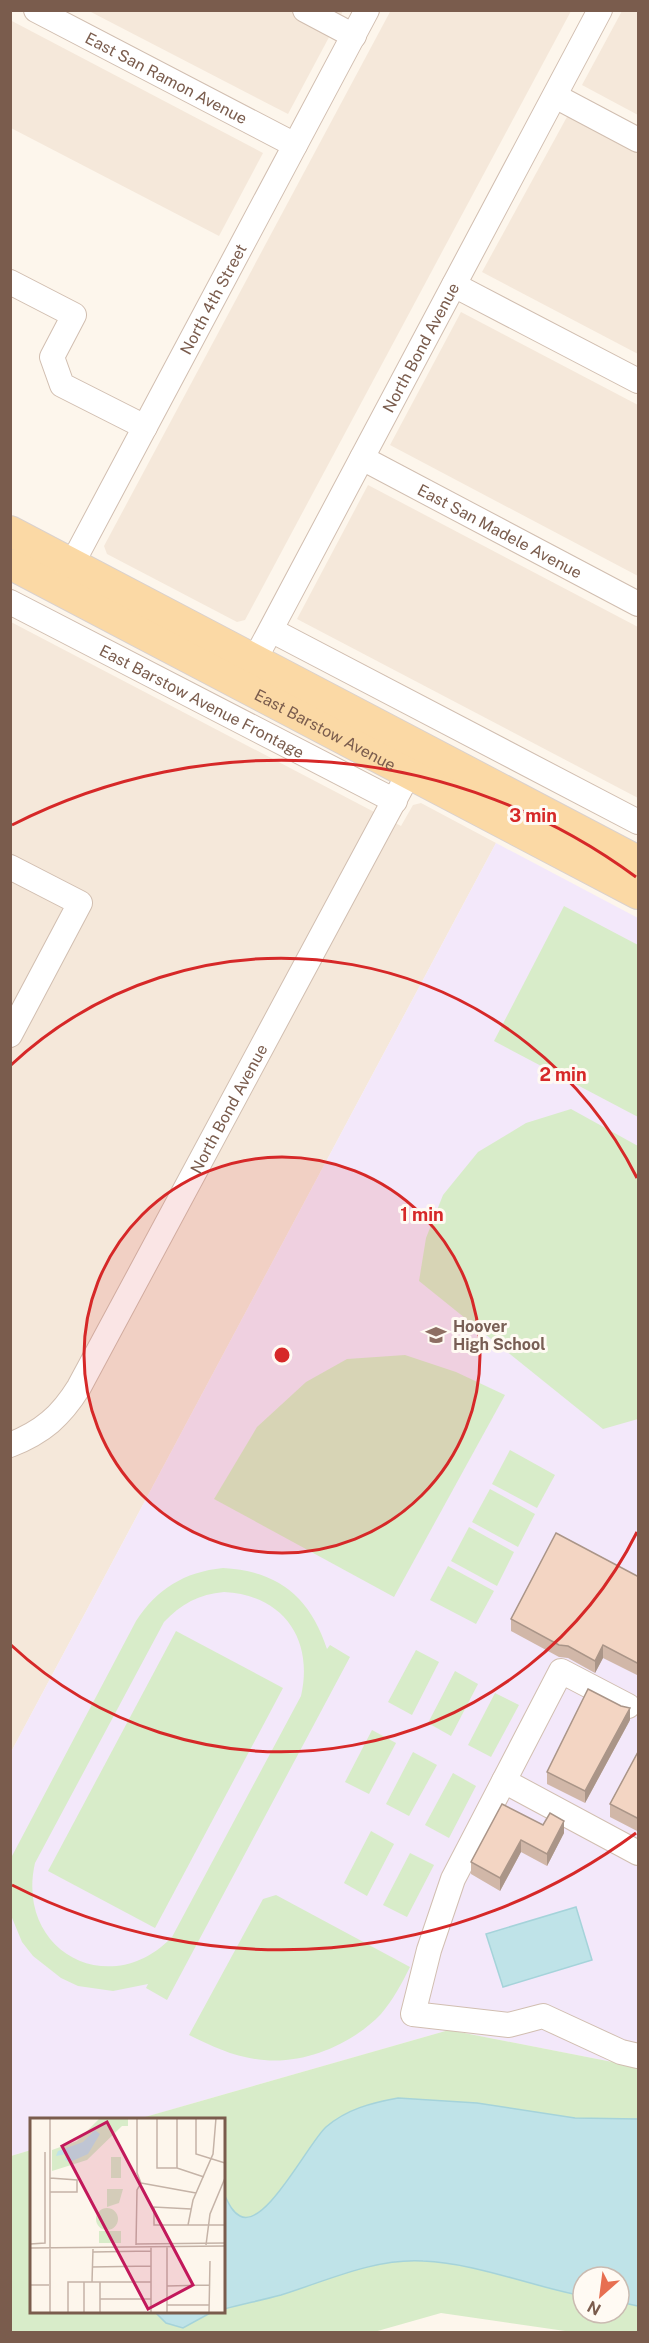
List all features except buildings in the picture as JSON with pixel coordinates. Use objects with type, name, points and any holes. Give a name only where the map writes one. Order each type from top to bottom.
[{"type":"main road","name":"East Barstow Avenue","points":[[10,531],[65,576],[416,761],[639,894]]},
{"type":"main road","name":"East Barstow Avenue","points":[[10,564],[65,576]]},
{"type":"main road","name":"East Barstow Avenue","points":[[416,761],[639,861]]},
{"type":"street","name":"East San Ramon Avenue","points":[[36,10],[295,146]]},
{"type":"street","points":[[305,10],[354,36]]},
{"type":"street","name":"North 4th Street","points":[[65,576],[367,10]]},
{"type":"street","name":"North Bond Avenue","points":[[249,672],[600,10]]},
{"type":"street","points":[[555,96],[639,140]]},
{"type":"street","points":[[10,282],[74,315],[52,357],[62,385],[145,427]]},
{"type":"street","points":[[454,285],[639,381]]},
{"type":"street","name":"East San Madele Avenue","points":[[362,458],[639,604]]},
{"type":"street","name":"East Barstow Avenue Frontage","points":[[10,602],[395,801]]},
{"type":"street","points":[[270,630],[639,822]]},
{"type":"street","name":"North Bond Avenue","points":[[10,1445],[48,1426],[67,1407],[80,1387],[416,761]]},
{"type":"street","points":[[10,867],[80,903],[10,1035]]},
{"type":"street","points":[[628,1706],[561,1671],[453,1879],[429,1950],[413,2014],[509,2025],[543,2016],[621,2052],[636,2051]]},
{"type":"street","points":[[504,1781],[639,1853]]},
{"type":"shaded area","points":[[391,10],[571,11],[245,620],[237,622],[107,554],[104,546]]},
{"type":"shaded area","points":[[89,11],[343,11],[288,114]]},
{"type":"shaded area","points":[[622,11],[638,11],[638,115],[582,85]]},
{"type":"shaded area","points":[[10,20],[263,153],[219,236],[11,128]]},
{"type":"shaded area","points":[[568,115],[638,151],[638,354],[482,272]]},
{"type":"shaded area","points":[[461,312],[638,405],[638,576],[390,445]]},
{"type":"shaded area","points":[[368,485],[638,627],[638,798],[297,619]]},
{"type":"shaded area","points":[[11,622],[401,826],[413,805],[421,803],[496,843],[11,1752]]},
{"type":"shaded area","name":"Hoover High School","points":[[496,843],[638,918],[638,2067],[449,2030],[141,2118],[30,2118],[30,2150],[11,2156],[11,1752]]},
{"type":"green space","points":[[564,906],[638,945],[638,1117],[494,1041]]},
{"type":"green space","points":[[571,1109],[638,1146],[638,1419],[603,1429],[419,1281],[426,1238],[443,1195],[478,1152],[526,1123]]},
{"type":"green space","points":[[405,1355],[456,1372],[505,1395],[394,1597],[214,1499],[257,1427],[306,1382],[347,1359]]},
{"type":"green space","points":[[510,1450],[555,1475],[537,1508],[492,1484]]},
{"type":"green space","points":[[490,1489],[535,1514],[518,1547],[472,1522]]},
{"type":"green space","points":[[469,1527],[514,1552],[497,1586],[451,1561]]},
{"type":"green space","points":[[448,1566],[494,1591],[476,1624],[430,1600]]},
{"type":"green space","points":[[223,1568],[243,1570],[276,1581],[301,1601],[320,1631],[327,1649],[330,1645],[350,1657],[167,2000],[146,1988],[148,1984],[113,1991],[78,1986],[61,1978],[33,1956],[22,1942],[10,1913],[12,1856],[136,1621],[162,1591],[184,1578]],"holes":[[[224,1592],[245,1595],[278,1611],[290,1624],[303,1656],[304,1675],[301,1696],[172,1937],[147,1956],[122,1965],[96,1965],[73,1957],[53,1942],[39,1921],[33,1894],[35,1863],[164,1622],[184,1605],[199,1598]]]},
{"type":"green space","points":[[176,1631],[283,1688],[155,1928],[48,1871]]},
{"type":"green space","points":[[416,1650],[439,1662],[412,1715],[388,1702]]},
{"type":"green space","points":[[455,1671],[478,1684],[451,1736],[428,1723]]},
{"type":"green space","points":[[495,1693],[519,1705],[491,1757],[468,1745]]},
{"type":"green space","points":[[372,1730],[396,1743],[369,1794],[345,1782]]},
{"type":"green space","points":[[413,1752],[437,1765],[409,1816],[386,1804]]},
{"type":"green space","points":[[453,1773],[476,1786],[449,1838],[425,1825]]},
{"type":"green space","points":[[371,1831],[394,1844],[367,1896],[344,1883]]},
{"type":"green space","points":[[410,1853],[434,1865],[407,1917],[383,1905]]},
{"type":"green space","points":[[276,1895],[410,1967],[381,2014],[342,2043],[296,2059],[254,2059],[216,2048],[189,2035],[263,1899]]},
{"type":"green space","points":[[449,2030],[638,2067],[638,2332],[572,2332],[441,2313],[374,2332],[11,2332],[11,2156],[30,2150],[30,2313],[225,2313],[225,2118],[141,2118]]},
{"type":"water","points":[[576,1907],[592,1960],[503,1987],[486,1934]]},
{"type":"water","points":[[398,2098],[477,2103],[575,2118],[638,2119],[638,2306],[631,2305],[631,2265],[571,2265],[571,2294],[463,2266],[405,2261],[369,2267],[281,2295],[225,2309],[225,2196],[231,2207],[240,2216],[250,2217],[262,2210],[274,2198],[326,2127],[360,2108]]},
{"type":"water","points":[[156,2313],[210,2313],[183,2328],[166,2323]]},
{"type":"place","name":"Hoover High School","points":[[436,1335]]}]
